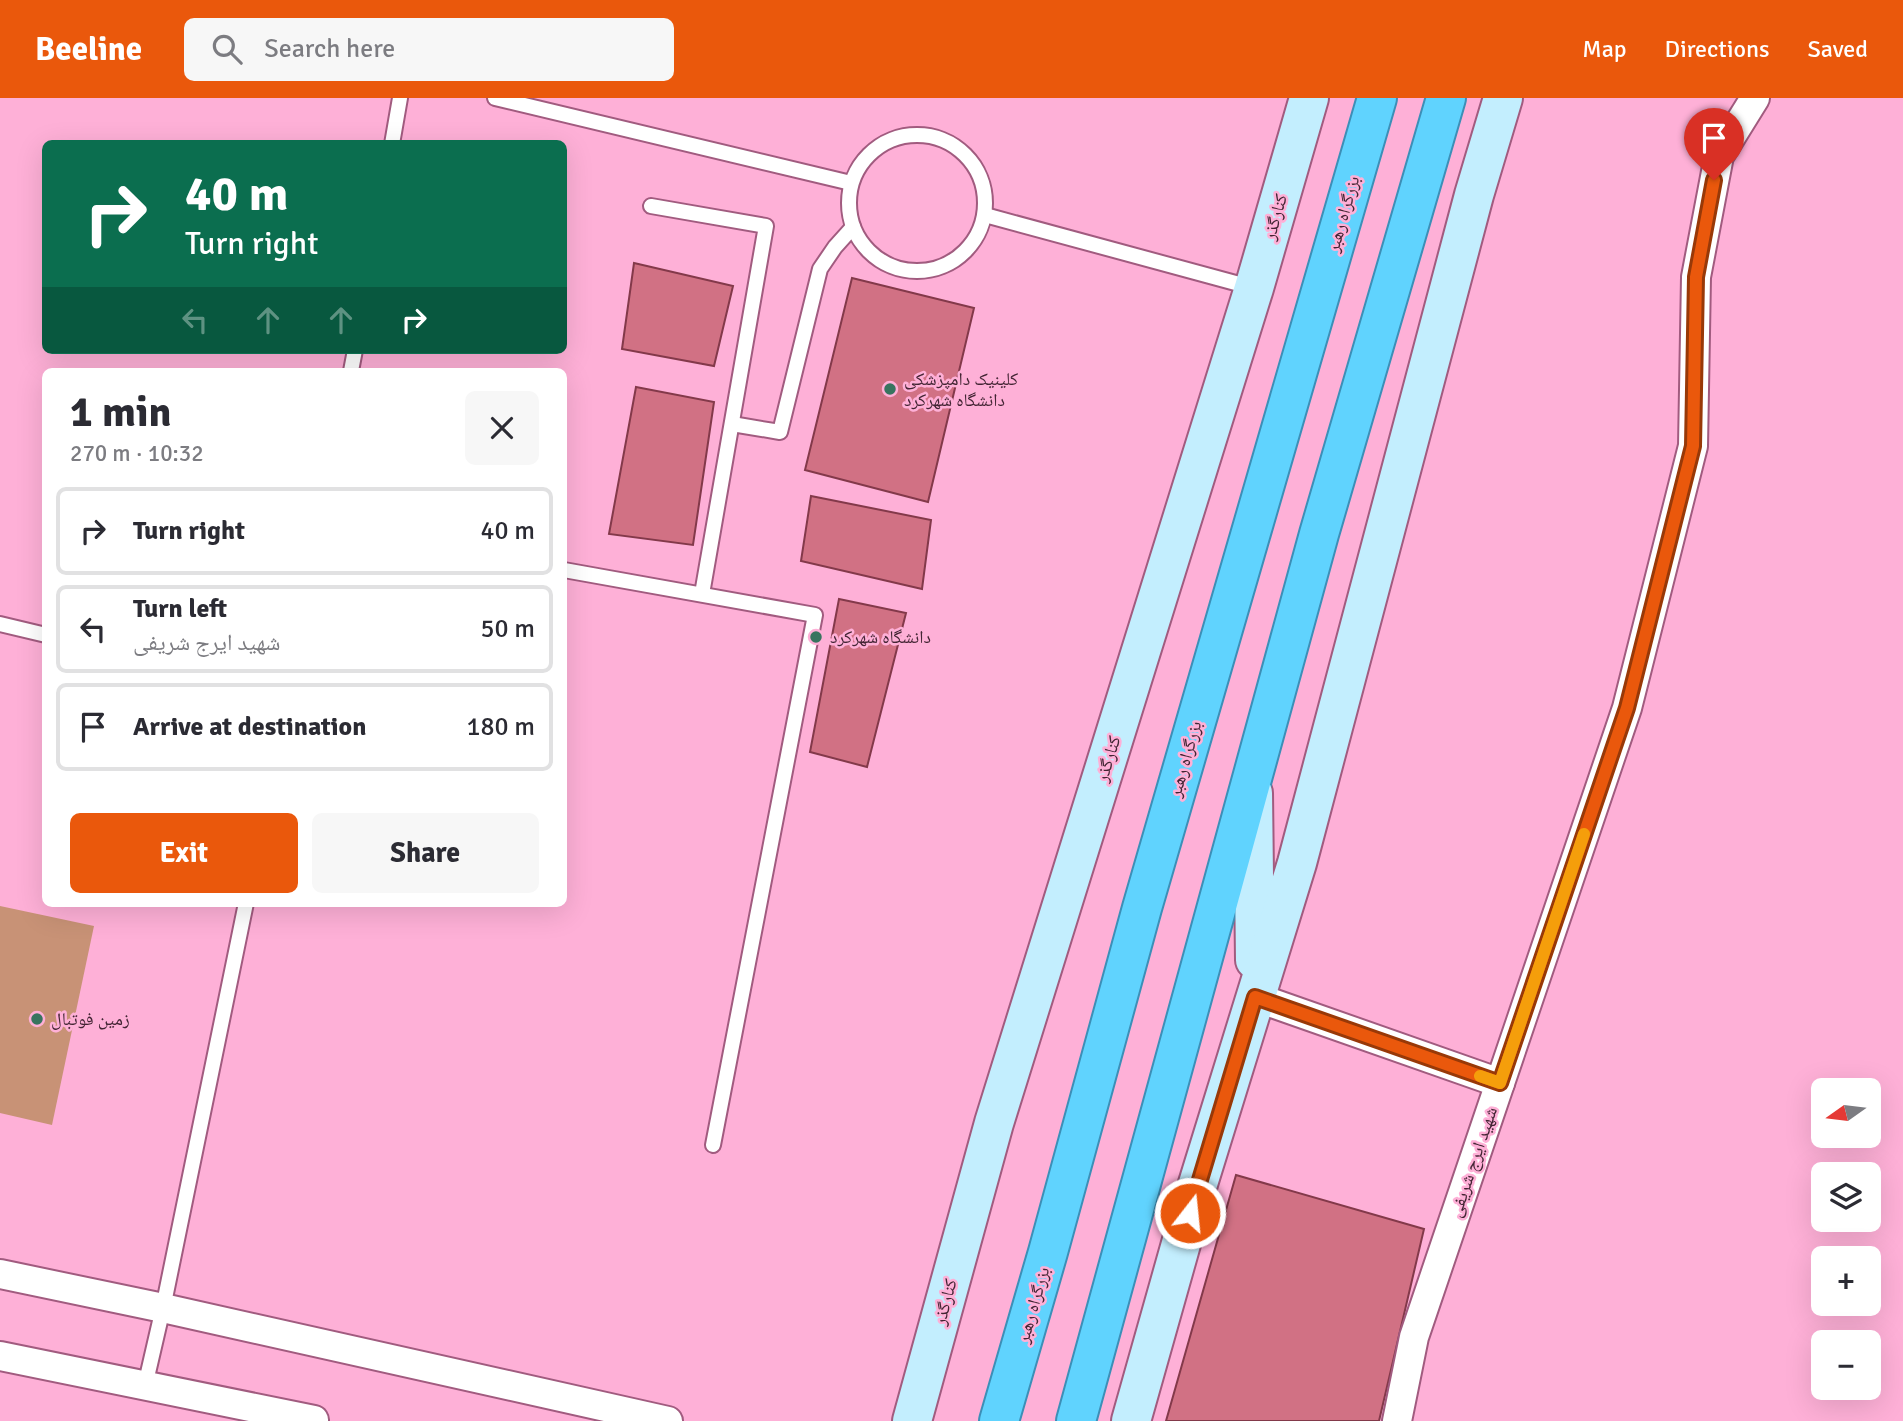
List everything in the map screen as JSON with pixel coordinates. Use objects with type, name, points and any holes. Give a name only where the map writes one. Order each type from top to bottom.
[{"type":"highway","name":"بزرگراه رهبر","points":[[999,1421],[1142,908],[1377,98]]},
{"type":"highway","points":[[1076,1421],[1319,534],[1446,98]]},
{"type":"main road","name":"کنارگذر","points":[[912,1421],[994,1122],[1254,289],[1309,98]]},
{"type":"main road","points":[[1131,1421],[1197,1187],[1297,863],[1471,208],[1503,98]]},
{"type":"main road","points":[[1253,774],[1255,997]]},
{"type":"street","name":"شهید ایرج شریفی","points":[[1397,1421],[1413,1337],[1627,708],[1693,446],[1696,277],[1719,156],[1755,98]]},
{"type":"street","points":[[1255,997],[1500,1083]]},
{"type":"street","points":[[0,1274],[668,1421]]},
{"type":"street","points":[[0,1356],[315,1421]]},
{"type":"lane","points":[[392,140],[400,98]]},
{"type":"lane","points":[[495,98],[851,183]]},
{"type":"lane","points":[[921,134],[944,139],[963,152],[977,170],[985,192],[985,215],[978,236],[964,254],[945,266],[924,272],[901,270],[881,261],[864,247],[853,227],[849,205],[851,183],[862,162],[877,146],[899,136],[921,134]]},
{"type":"lane","points":[[651,206],[766,226],[702,594]]},
{"type":"lane","points":[[985,215],[1254,289]]},
{"type":"lane","points":[[732,424],[780,432],[820,269],[853,227]]},
{"type":"lane","points":[[567,571],[815,615],[713,1145]]},
{"type":"lane","points":[[0,624],[42,634]]},
{"type":"lane","points":[[145,1386],[245,907]]},
{"type":"shaded area","name":"زمین فوتبال","points":[[0,906],[94,926],[52,1125],[0,1113]]},
{"type":"building","points":[[634,263],[733,286],[714,366],[622,349]]},
{"type":"building","name":"کلینیک دامپزشکی دانشگاه شهرکرد","points":[[852,278],[974,308],[928,502],[805,470]]},
{"type":"building","points":[[636,387],[714,402],[693,545],[609,534]]},
{"type":"building","points":[[811,496],[931,520],[922,589],[801,561]]},
{"type":"building","points":[[839,599],[906,613],[867,767],[810,752]]},
{"type":"building","points":[[1236,1175],[1424,1229],[1379,1421],[1166,1421]]},
{"type":"slow traffic","points":[[1480,1076],[1500,1083],[1584,834]]},
{"type":"place","name":"کلینیک دامپزشکی دانشگاه شهرکرد","points":[[890,389]]},
{"type":"place","name":"دانشگاه شهرکرد","points":[[816,637]]},
{"type":"place","name":"زمین فوتبال","points":[[37,1019]]},
{"type":"route","points":[[1190,1213],[1255,997],[1500,1083],[1627,708],[1693,446],[1696,277],[1714,180]]}]
